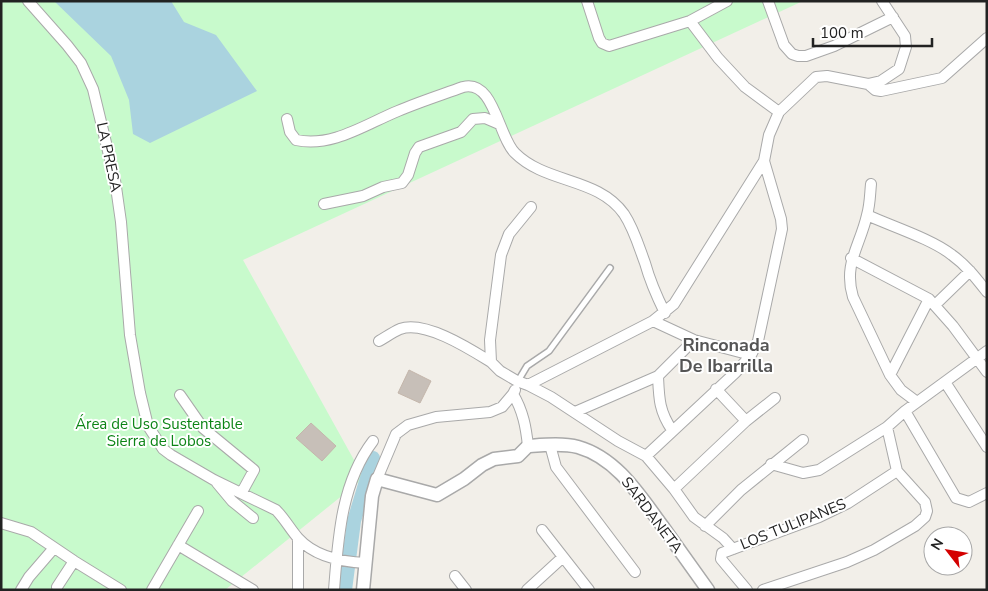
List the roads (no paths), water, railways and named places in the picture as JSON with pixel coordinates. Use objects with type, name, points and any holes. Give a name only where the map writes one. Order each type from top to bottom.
[{"type":"street","name":"LA PRESA","points":[[28,1],[68,45],[81,63],[93,89],[115,180],[121,222],[130,335],[148,426],[163,449],[171,456],[214,480]]},
{"type":"street","points":[[587,1],[599,38],[602,43],[609,46],[690,21],[727,1]]},
{"type":"street","points":[[768,1],[784,45],[792,54],[798,56],[806,56],[834,46],[894,17]]},
{"type":"street","points":[[868,84],[881,81],[899,69],[906,47],[905,36],[882,1]]},
{"type":"street","points":[[690,21],[718,58],[745,87],[779,112]]},
{"type":"street","points":[[363,590],[361,562],[372,496],[396,434],[408,425],[436,417],[490,412],[502,407],[522,383],[653,321],[665,313],[684,290],[764,161],[769,135],[779,112],[809,82],[821,76],[854,80],[868,84],[875,90],[881,91],[942,78],[987,38]]},
{"type":"street","points":[[286,119],[290,132],[296,140],[323,141],[340,136],[411,106],[475,86],[487,97],[493,106],[508,144],[523,160],[550,174],[595,190],[616,204],[635,236],[655,294],[665,313]]},
{"type":"street","points":[[324,204],[363,196],[383,187],[402,183],[408,175],[415,153],[419,147],[461,132],[473,119],[478,117],[484,118],[499,124]]},
{"type":"street","points":[[646,456],[736,372],[751,355],[758,340],[782,229],[780,214],[764,161]]},
{"type":"street","points":[[871,184],[867,215],[851,258],[849,276],[853,297],[890,376],[901,390],[917,402]]},
{"type":"street","points":[[491,362],[490,340],[501,255],[509,234],[531,207]]},
{"type":"street","points":[[867,215],[950,253],[970,271],[987,292]]},
{"type":"street","points":[[851,258],[932,302],[953,326],[987,372]]},
{"type":"street","points":[[890,376],[932,302],[970,271]]},
{"type":"street","points":[[653,321],[694,340],[751,355]]},
{"type":"street","points":[[379,341],[401,328],[418,327],[454,340],[491,362],[500,370],[575,412],[618,441],[646,456],[674,488],[689,512],[723,538],[733,549]]},
{"type":"street","points":[[575,412],[658,376],[694,340]]},
{"type":"street","points":[[771,464],[803,473],[819,470],[887,427],[917,402],[987,351]]},
{"type":"street","points":[[658,376],[660,406],[664,418],[672,430]]},
{"type":"street","points":[[945,382],[987,447]]},
{"type":"street","points":[[716,389],[746,421]]},
{"type":"street","points":[[377,479],[437,495],[494,459],[518,456],[528,446],[526,424],[514,394]]},
{"type":"street","points":[[180,395],[204,428],[254,470],[242,492]]},
{"type":"street","points":[[674,488],[746,421],[775,398]]},
{"type":"street","points":[[906,411],[956,498],[969,502],[987,493]]},
{"type":"street","points":[[763,590],[847,562],[874,550],[920,522],[927,511],[925,502],[898,471],[887,427]]},
{"type":"street","points":[[334,590],[344,508],[353,474],[363,453],[373,440]]},
{"type":"street","points":[[705,526],[741,490],[771,464],[788,454],[802,440]]},
{"type":"street","points":[[550,445],[556,467],[635,572]]},
{"type":"street","name":"SARDANETA","points":[[528,446],[577,447],[599,456],[619,471],[642,498],[708,590]]},
{"type":"street","name":"LOS TULIPANES","points":[[747,590],[721,559],[721,555],[819,517],[848,503],[898,471]]},
{"type":"street","points":[[214,480],[276,510],[298,539],[314,549],[339,560],[361,562]]},
{"type":"street","points":[[214,480],[232,501],[253,518]]},
{"type":"street","points":[[152,590],[198,511]]},
{"type":"street","points":[[1,523],[31,532],[74,562],[121,590]]},
{"type":"street","points":[[542,530],[589,590]]},
{"type":"street","points":[[298,539],[298,590]]},
{"type":"street","points":[[178,545],[254,590]]},
{"type":"street","points":[[21,590],[28,577],[54,548]]},
{"type":"street","points":[[528,590],[563,557]]},
{"type":"street","points":[[57,587],[74,562]]},
{"type":"street","points":[[455,576],[466,590]]},
{"type":"lane","points":[[522,383],[527,366],[549,351],[610,268]]},
{"type":"water","points":[[54,1],[171,1],[184,22],[216,35],[257,91],[150,143],[133,134],[129,100],[111,56]]},
{"type":"waterway","points":[[345,590],[354,521],[373,458]]},
{"type":"district","name":"Rinconada De Ibarrilla","points":[[726,355]]},
{"type":"park label","name":"Área de Uso Sustentable Sierra de Lobos","points":[[159,432]]}]
